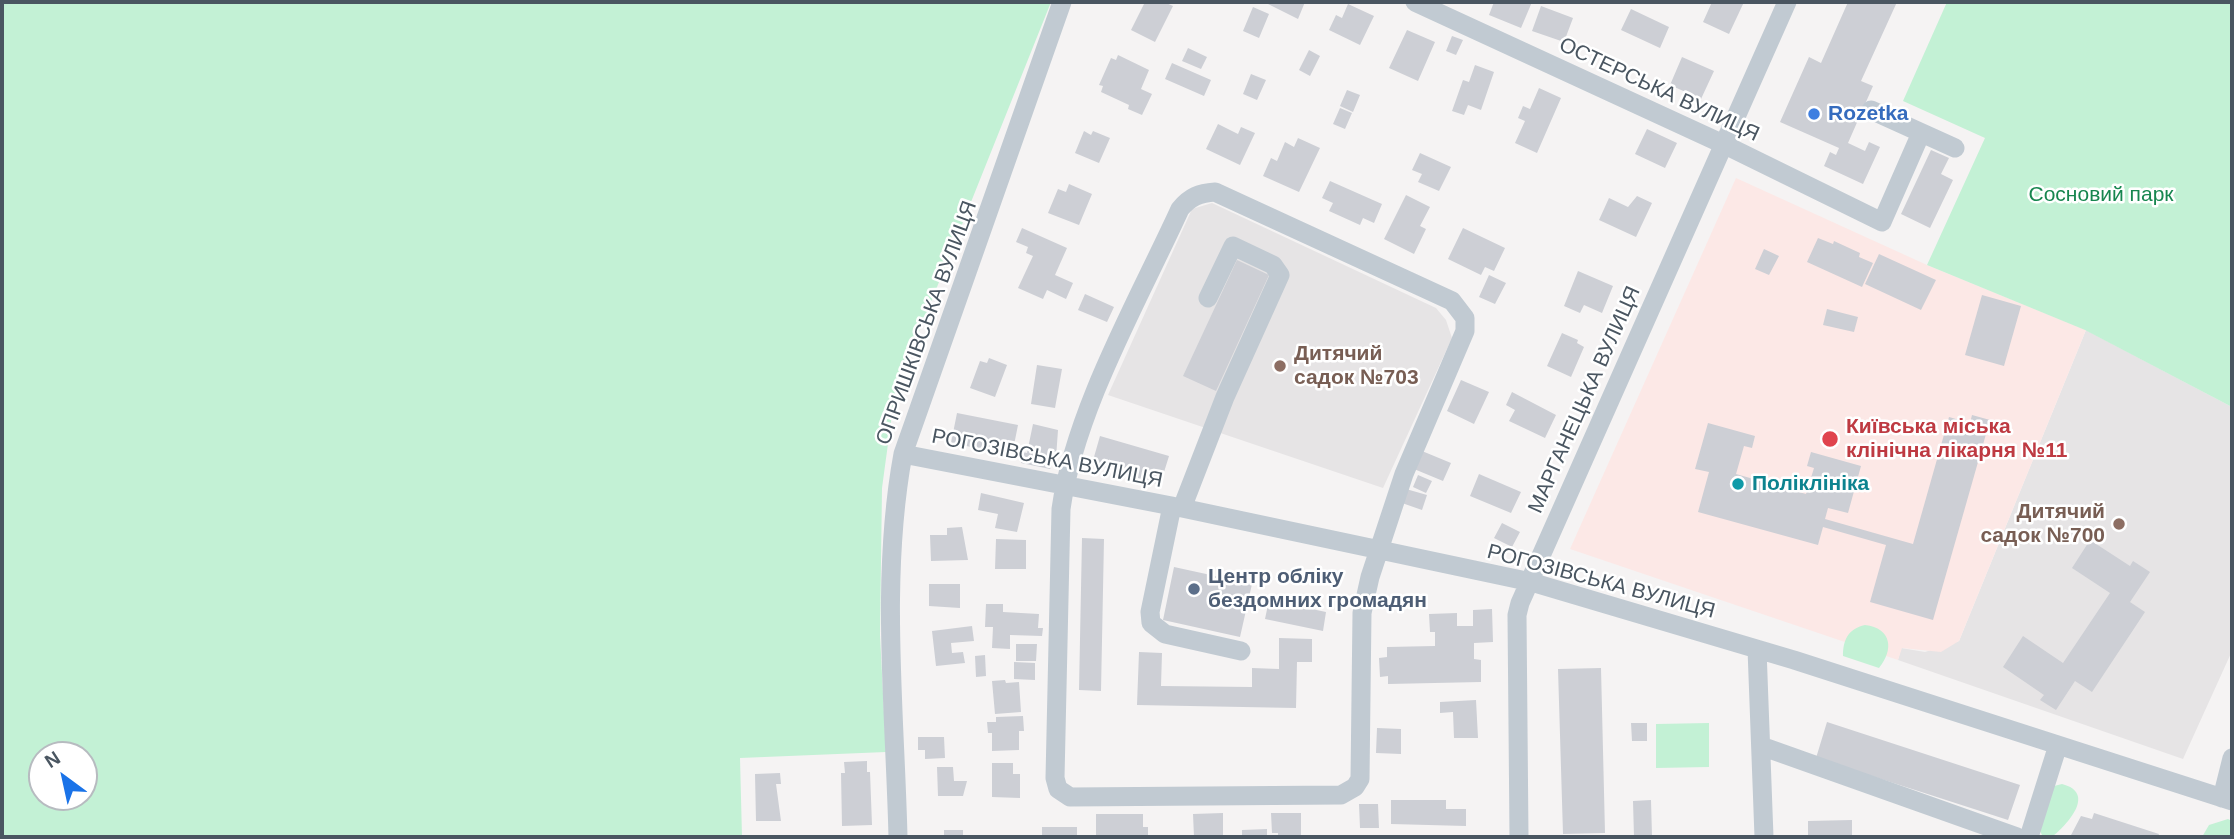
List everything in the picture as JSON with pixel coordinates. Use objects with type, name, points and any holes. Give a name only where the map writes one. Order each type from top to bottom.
[{"type":"street","name":"ОПРИШКІВСЬКА ВУЛИЦЯ","points":[[898,837],[892,619],[894,516],[903,454],[994,202],[1062,2]]},
{"type":"street","name":"ОСТЕРСЬКА ВУЛИЦЯ","points":[[1415,2],[1723,144],[1882,222],[1921,132]]},
{"type":"street","name":"МАРГАНЕЦЬКА ВУЛИЦЯ","points":[[1519,837],[1517,615],[1787,2]]},
{"type":"street","points":[[1871,110],[1955,148]]},
{"type":"street","points":[[1215,191],[1452,301],[1465,318],[1465,331],[1404,474],[1378,551],[1362,613],[1360,779],[1356,787],[1341,795],[1070,797],[1058,789],[1055,778],[1061,509],[1064,485],[1079,428],[1180,209],[1188,200],[1201,193],[1215,191]]},
{"type":"street","points":[[1208,298],[1233,246],[1273,265],[1280,275],[1177,507],[1151,623],[1165,634],[1241,651]]},
{"type":"street","name":"РОГОЗІВСЬКА ВУЛИЦЯ","points":[[903,454],[1177,507],[1531,582],[1757,649],[2227,799]]},
{"type":"street","points":[[1757,649],[1764,837]]},
{"type":"street","points":[[2029,837],[2058,745]]},
{"type":"street","points":[[1761,746],[2017,837]]},
{"type":"street","points":[[2227,799],[2232,758]]},
{"type":"shaded area","name":"Київська міська клінічна лікарня №11","points":[[1736,178],[1927,265],[2086,330],[1959,641],[1941,652],[1902,648],[1898,660],[1570,549]]},
{"type":"shaded area","name":"Дитячий садок №703","points":[[1212,203],[1436,308],[1446,320],[1452,338],[1383,488],[1108,395],[1192,209]]},
{"type":"shaded area","name":"Дитячий садок №700","points":[[2086,330],[2232,407],[2232,651],[2183,759],[1898,660],[1901,648],[1925,652],[1959,641]]},
{"type":"green space","points":[[2,2],[1051,2],[895,392],[882,488],[880,635],[886,752],[740,758],[742,837],[2,837]]},
{"type":"green space","name":"Сосновий парк","points":[[1947,2],[2232,2],[2232,407],[2085,330],[1927,265],[1985,138],[1903,101]]},
{"type":"green space","points":[[1865,625],[1881,630],[1888,641],[1887,654],[1879,668],[1843,656],[1848,636],[1854,629]]},
{"type":"green space","points":[[1709,723],[1709,767],[1656,768],[1656,724]]},
{"type":"green space","points":[[2062,784],[2072,788],[2077,794],[2076,809],[2052,837],[2042,835],[2039,829],[2054,786]]},
{"type":"green space","points":[[2228,819],[2232,821],[2232,837],[2202,837],[2209,825]]},
{"type":"building","points":[[1145,2],[1164,2],[1173,6],[1155,42],[1131,30]]},
{"type":"building","points":[[1264,2],[1305,2],[1298,19]]},
{"type":"building","points":[[1494,2],[1532,2],[1521,28],[1489,15]]},
{"type":"building","points":[[1712,2],[1744,2],[1729,34],[1703,22]]},
{"type":"building","points":[[1848,2],[1897,2],[1861,81],[1873,86],[1848,143],[1865,151],[1869,142],[1880,147],[1863,184],[1824,166],[1830,152],[1836,155],[1839,148],[1780,122],[1809,57],[1821,63]]},
{"type":"building","points":[[1348,4],[1374,16],[1360,45],[1329,30],[1336,15],[1342,18]]},
{"type":"building","points":[[1541,6],[1573,18],[1564,42],[1532,31]]},
{"type":"building","points":[[1253,7],[1269,14],[1259,38],[1243,31]]},
{"type":"building","points":[[1631,9],[1669,27],[1660,48],[1621,30]]},
{"type":"building","points":[[1407,30],[1435,42],[1418,81],[1389,68]]},
{"type":"building","points":[[1452,36],[1463,40],[1456,55],[1446,51]]},
{"type":"building","points":[[1188,48],[1207,57],[1201,69],[1182,61]]},
{"type":"building","points":[[1309,50],[1320,56],[1310,76],[1299,70]]},
{"type":"building","points":[[1118,55],[1149,70],[1141,89],[1152,94],[1142,115],[1128,109],[1129,105],[1101,92],[1103,86],[1099,85],[1111,58],[1116,60]]},
{"type":"building","points":[[1682,57],[1714,71],[1701,99],[1670,85]]},
{"type":"building","points":[[1172,63],[1211,80],[1204,96],[1165,79]]},
{"type":"building","points":[[1475,65],[1494,72],[1481,110],[1468,105],[1464,115],[1452,111],[1463,80],[1469,82]]},
{"type":"building","points":[[1251,74],[1266,80],[1257,100],[1243,94]]},
{"type":"building","points":[[1539,88],[1561,98],[1537,153],[1515,143],[1525,121],[1518,118],[1523,106],[1530,109]]},
{"type":"building","points":[[1347,90],[1360,95],[1353,112],[1340,106]]},
{"type":"building","points":[[1340,108],[1352,113],[1345,129],[1333,124]]},
{"type":"building","points":[[1218,124],[1238,134],[1241,127],[1255,133],[1240,165],[1206,149]]},
{"type":"building","points":[[1647,129],[1677,143],[1665,168],[1635,154]]},
{"type":"building","points":[[1084,131],[1091,135],[1093,131],[1110,138],[1099,163],[1075,153]]},
{"type":"building","points":[[1298,138],[1320,148],[1299,192],[1263,176],[1271,158],[1277,161],[1285,142],[1294,147]]},
{"type":"building","points":[[1931,150],[1949,158],[1941,174],[1953,180],[1930,228],[1901,214]]},
{"type":"building","points":[[1420,153],[1451,167],[1439,191],[1418,182],[1422,174],[1412,170]]},
{"type":"building","points":[[1330,181],[1382,204],[1374,223],[1363,218],[1360,225],[1329,211],[1333,203],[1322,198]]},
{"type":"building","points":[[1069,184],[1092,194],[1079,225],[1048,213],[1058,189],[1066,192]]},
{"type":"building","points":[[1406,195],[1430,207],[1420,226],[1426,229],[1414,254],[1384,239]]},
{"type":"building","points":[[1637,196],[1652,203],[1636,237],[1599,220],[1609,198],[1628,207]]},
{"type":"building","points":[[1022,228],[1067,248],[1055,275],[1073,283],[1066,299],[1047,290],[1043,299],[1018,288],[1033,256],[1026,253],[1028,247],[1016,242]]},
{"type":"building","points":[[1463,228],[1505,248],[1494,271],[1485,267],[1481,275],[1448,259]]},
{"type":"building","points":[[1818,238],[1833,244],[1834,241],[1860,253],[1859,257],[1873,263],[1862,287],[1807,262]]},
{"type":"building","points":[[1764,249],[1779,256],[1769,275],[1755,269]]},
{"type":"building","points":[[1879,254],[1936,280],[1921,310],[1865,284]]},
{"type":"building","points":[[1237,260],[1269,275],[1216,391],[1183,376]]},
{"type":"building","points":[[1578,271],[1613,286],[1602,313],[1584,305],[1580,313],[1564,306]]},
{"type":"building","points":[[1489,275],[1506,283],[1495,304],[1479,297]]},
{"type":"building","points":[[1085,294],[1114,307],[1107,322],[1078,310]]},
{"type":"building","points":[[1982,295],[2021,306],[2004,366],[1965,355]]},
{"type":"building","points":[[1827,309],[1858,317],[1854,332],[1823,325]]},
{"type":"building","points":[[1562,333],[1578,340],[1577,343],[1584,347],[1571,377],[1547,366]]},
{"type":"building","points":[[989,358],[1007,365],[995,397],[970,388],[980,361],[987,363]]},
{"type":"building","points":[[1037,365],[1062,369],[1055,408],[1031,404]]},
{"type":"building","points":[[1461,380],[1489,392],[1474,424],[1447,411]]},
{"type":"building","points":[[1512,392],[1556,415],[1545,438],[1509,421],[1515,410],[1506,405]]},
{"type":"building","points":[[957,413],[1018,425],[1012,455],[951,443]]},
{"type":"building","points":[[1972,415],[1990,420],[1933,620],[1870,602],[1886,545],[1823,527],[1818,545],[1698,512],[1709,472],[1695,469],[1708,423],[1755,436],[1752,448],[1744,446],[1736,474],[1806,494],[1814,468],[1807,466],[1811,452],[1861,466],[1848,513],[1828,508],[1825,519],[1913,544],[1949,417],[1970,423]]},
{"type":"building","points":[[1033,424],[1058,430],[1056,458],[1050,469],[1021,463],[1023,452],[1027,453]]},
{"type":"building","points":[[1100,436],[1169,456],[1160,485],[1092,464]]},
{"type":"building","points":[[1422,451],[1451,463],[1443,481],[1414,469]]},
{"type":"building","points":[[1479,474],[1521,492],[1511,513],[1470,496]]},
{"type":"building","points":[[1418,475],[1432,481],[1426,493],[1413,487]]},
{"type":"building","points":[[1406,489],[1427,495],[1422,510],[1402,503]]},
{"type":"building","points":[[981,493],[1024,503],[1017,532],[995,528],[998,514],[978,510]]},
{"type":"building","points":[[1502,523],[1520,532],[1512,547],[1494,538]]},
{"type":"building","points":[[962,527],[968,560],[931,561],[930,535],[947,535],[947,528]]},
{"type":"building","points":[[1082,538],[1104,539],[1101,691],[1079,690]]},
{"type":"building","points":[[996,539],[1026,540],[1026,569],[995,569]]},
{"type":"building","points":[[2090,540],[2130,566],[2133,561],[2150,572],[2130,602],[2145,612],[2092,692],[2075,681],[2056,710],[2040,700],[2044,695],[2003,667],[2023,636],[2063,663],[2110,593],[2072,568]]},
{"type":"building","points":[[1174,567],[1252,584],[1240,637],[1163,620]]},
{"type":"building","points":[[929,584],[960,584],[960,608],[929,606]]},
{"type":"building","points":[[1269,600],[1326,612],[1323,631],[1265,619]]},
{"type":"building","points":[[986,604],[1003,604],[1003,612],[1039,614],[1038,628],[1043,628],[1042,636],[1010,635],[1010,649],[992,648],[993,627],[985,627]]},
{"type":"building","points":[[1492,609],[1493,642],[1474,643],[1474,659],[1481,660],[1481,682],[1388,684],[1388,676],[1380,677],[1379,658],[1387,657],[1387,647],[1435,646],[1435,632],[1430,632],[1429,614],[1457,613],[1457,626],[1473,626],[1473,610]]},
{"type":"building","points":[[972,626],[974,641],[951,643],[952,653],[963,652],[965,663],[936,666],[932,631]]},
{"type":"building","points":[[1279,638],[1312,639],[1312,662],[1297,662],[1296,708],[1137,705],[1139,652],[1162,653],[1161,686],[1252,687],[1252,668],[1279,669]]},
{"type":"building","points":[[1016,644],[1037,644],[1036,661],[1016,661]]},
{"type":"building","points":[[985,655],[986,676],[976,677],[975,656]]},
{"type":"building","points":[[1014,662],[1035,663],[1035,680],[1014,679]]},
{"type":"building","points":[[1601,668],[1605,833],[1563,834],[1558,669]]},
{"type":"building","points":[[1005,680],[1006,683],[1019,682],[1021,712],[995,714],[992,681]]},
{"type":"building","points":[[1476,700],[1478,738],[1454,738],[1453,712],[1440,713],[1440,702]]},
{"type":"building","points":[[1023,716],[1024,731],[1019,731],[1019,750],[992,751],[992,733],[988,733],[987,722],[996,722],[996,717]]},
{"type":"building","points":[[1827,722],[2020,785],[2008,820],[1816,758]]},
{"type":"building","points":[[1631,723],[1647,723],[1647,741],[1632,741]]},
{"type":"building","points":[[1377,728],[1401,729],[1401,754],[1376,753]]},
{"type":"building","points":[[918,737],[944,737],[945,758],[925,759],[925,750],[918,750]]},
{"type":"building","points":[[867,761],[867,772],[870,772],[872,825],[842,826],[841,773],[845,773],[844,762]]},
{"type":"building","points":[[992,763],[1013,763],[1013,774],[1020,774],[1020,798],[992,797]]},
{"type":"building","points":[[937,767],[953,767],[954,781],[967,781],[963,796],[938,796]]},
{"type":"building","points":[[780,773],[781,784],[776,784],[781,821],[756,821],[755,774]]},
{"type":"building","points":[[1391,800],[1446,800],[1446,809],[1466,809],[1466,826],[1391,824]]},
{"type":"building","points":[[1651,800],[1652,836],[1634,837],[1633,801]]},
{"type":"building","points":[[1359,804],[1378,804],[1379,828],[1360,828]]},
{"type":"building","points":[[1223,813],[1223,837],[1194,837],[1193,814]]},
{"type":"building","points":[[1271,813],[1301,813],[1301,837],[1278,837],[1278,833],[1272,833]]},
{"type":"building","points":[[2094,813],[2159,834],[2158,837],[2070,837],[2081,816],[2092,819]]},
{"type":"building","points":[[1096,814],[1143,814],[1143,827],[1148,827],[1148,837],[1096,837]]},
{"type":"building","points":[[1852,820],[1852,837],[1808,837],[1808,821]]},
{"type":"building","points":[[1042,827],[1077,827],[1077,837],[1042,837]]},
{"type":"building","points":[[1267,829],[1267,837],[1242,837],[1242,830]]},
{"type":"building","points":[[944,830],[963,830],[963,837],[944,837]]},
{"type":"place","name":"Rozetka","points":[[1814,114]]},
{"type":"place","name":"Дитячий садок №703","points":[[1280,366]]},
{"type":"place","name":"Київська міська клінічна лікарня №11","points":[[1830,439]]},
{"type":"place","name":"Поліклініка","points":[[1738,484]]},
{"type":"place","name":"Дитячий садок №700","points":[[2119,524]]},
{"type":"place","name":"Центр обліку бездомних громадян","points":[[1194,589]]}]
